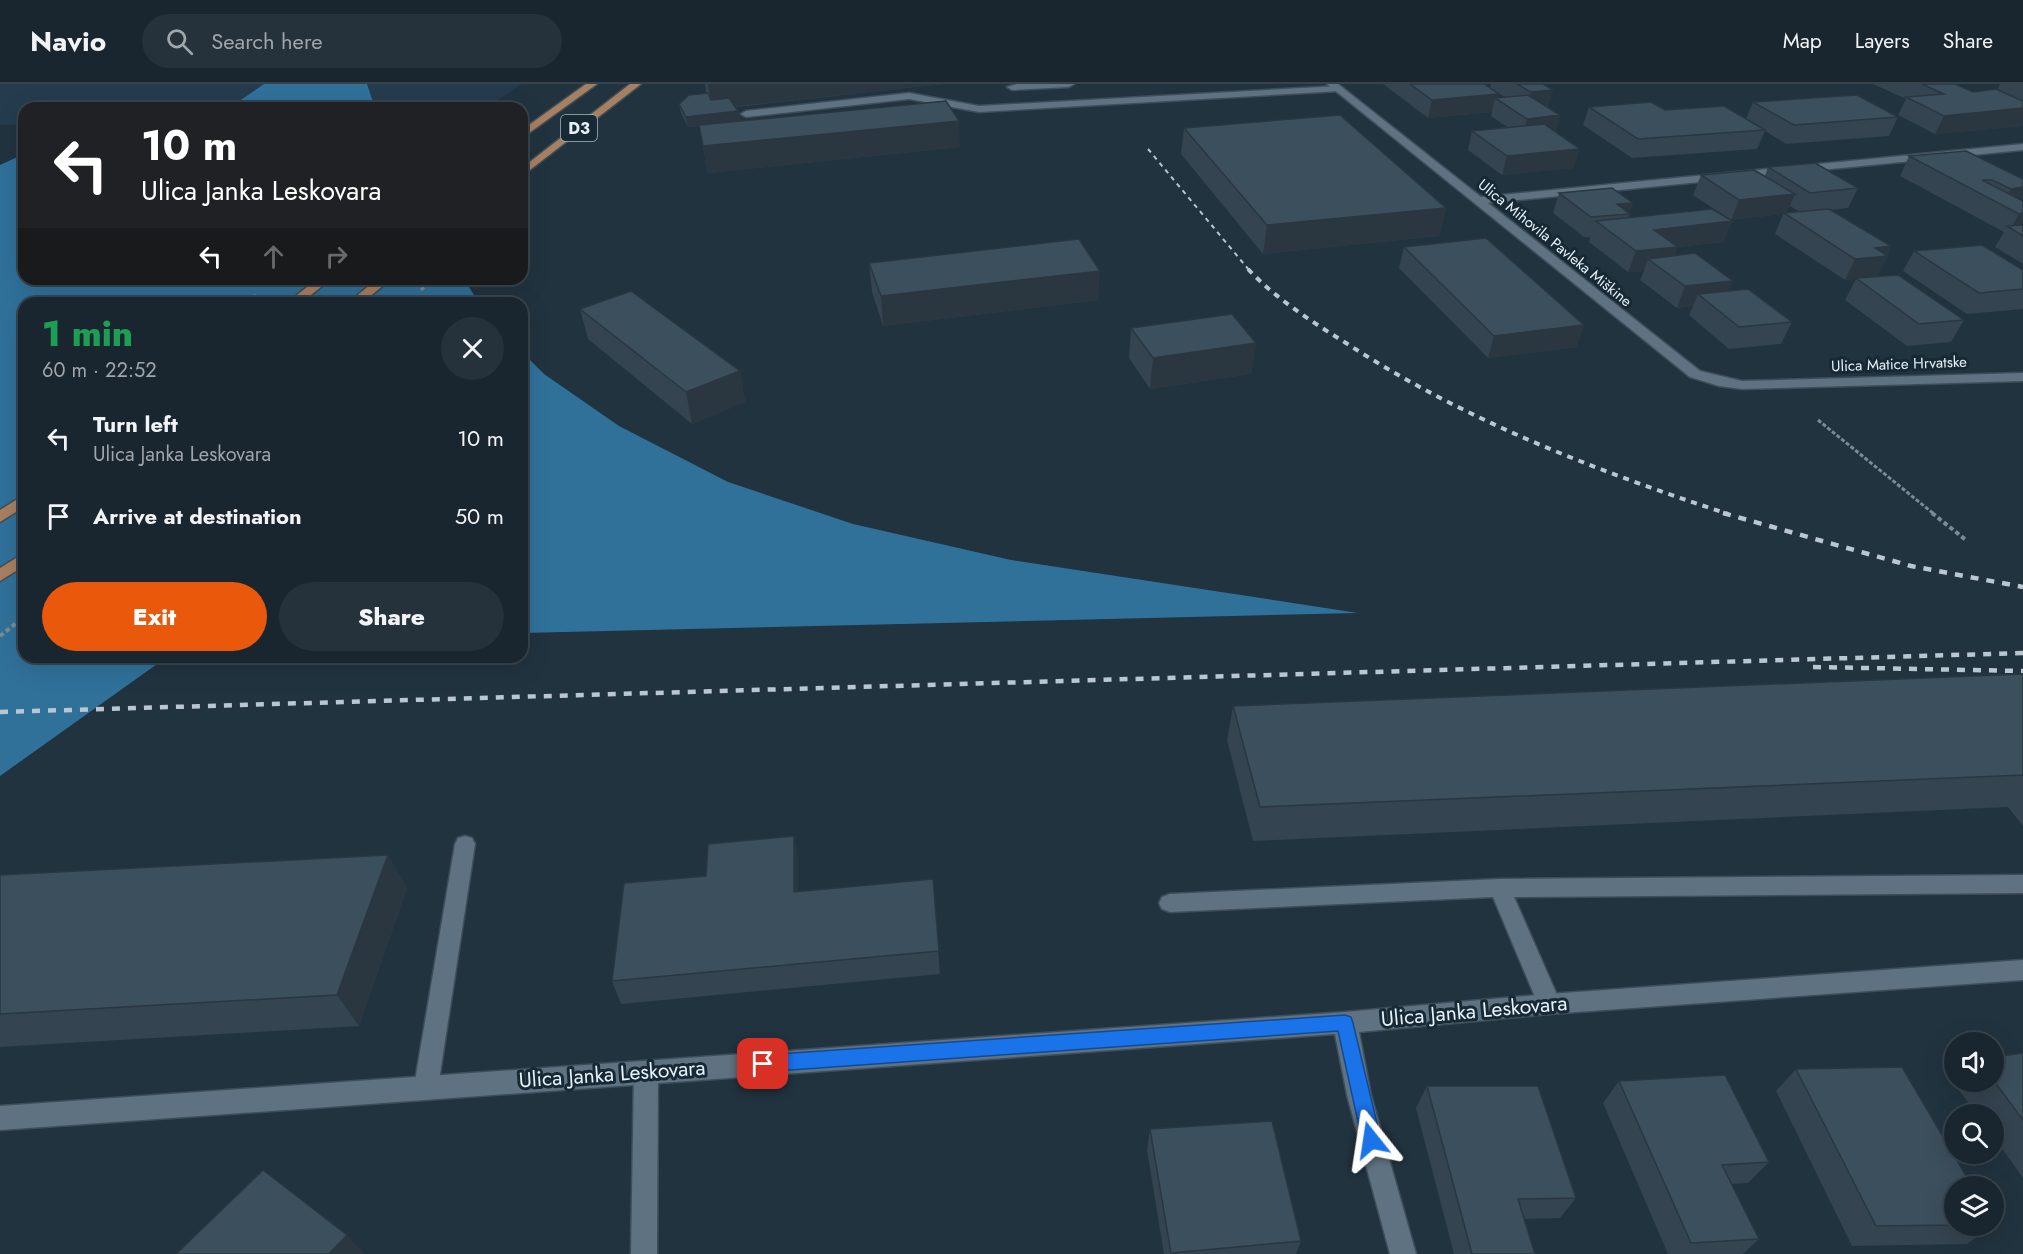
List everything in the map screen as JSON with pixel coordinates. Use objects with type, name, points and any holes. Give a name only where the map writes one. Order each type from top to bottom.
[{"type":"main road","name":"D3","points":[[528,131],[592,84]]},
{"type":"main road","name":"D3","points":[[528,168],[636,84]]},
{"type":"main road","points":[[300,297],[317,285]]},
{"type":"main road","points":[[362,297],[377,285]]},
{"type":"main road","points":[[0,517],[18,504]]},
{"type":"main road","points":[[0,576],[18,562]]},
{"type":"street","points":[[1012,87],[1069,84]]},
{"type":"street","points":[[746,114],[909,96],[979,109],[1335,86]]},
{"type":"street","name":"Ulica Mihovila Pavleka Miškine","points":[[1335,86],[1695,374],[1719,382],[1776,384]]},
{"type":"street","points":[[1478,201],[2023,147]]},
{"type":"street","name":"Ulica Matice Hrvatske","points":[[1776,384],[2023,377]]},
{"type":"street","points":[[426,1087],[465,844]]},
{"type":"street","points":[[1170,903],[1500,888],[2023,884]]},
{"type":"street","points":[[1500,888],[1549,1004]]},
{"type":"street","name":"Ulica Janka Leskovara","points":[[0,1118],[1345,1023],[1549,1004],[2023,970]]},
{"type":"street","points":[[1345,1023],[1359,1095],[1403,1254]]},
{"type":"street","points":[[644,1254],[646,1072]]},
{"type":"path","points":[[1776,384],[1966,540]]},
{"type":"path","points":[[0,636],[18,622]]},
{"type":"shaded area","points":[[0,84],[264,84],[238,102],[18,102],[18,125],[0,125]]},
{"type":"shaded area","points":[[264,84],[367,84],[373,102],[238,102]]},
{"type":"shaded area","points":[[367,84],[522,84],[495,102],[373,102]]},
{"type":"shaded area","points":[[18,157],[18,285],[468,285],[475,297],[18,297],[18,663],[159,663],[0,776],[0,165]]},
{"type":"shaded area","points":[[528,358],[544,374],[619,426],[728,482],[853,524],[1011,560],[1358,613],[528,633]]},
{"type":"building","points":[[1410,84],[1484,84],[1499,94],[1432,100]]},
{"type":"building","points":[[1517,84],[1543,84],[1553,90],[1531,92]]},
{"type":"building","points":[[1922,84],[1955,84],[1973,92],[1996,89],[2023,101],[2023,108],[1944,116],[1906,97],[1944,94]]},
{"type":"building","points":[[708,93],[711,100],[729,98],[738,111],[686,117],[679,104],[689,95]]},
{"type":"building","points":[[1528,95],[1560,115],[1527,119],[1495,98]]},
{"type":"building","points":[[1857,95],[1898,117],[1794,125],[1753,102]]},
{"type":"building","points":[[946,101],[959,121],[703,146],[699,125]]},
{"type":"building","points":[[1651,102],[1665,110],[1724,106],[1765,130],[1638,139],[1589,107]]},
{"type":"building","points":[[1340,115],[1446,208],[1267,225],[1184,128]]},
{"type":"building","points":[[1544,124],[1580,149],[1507,156],[1472,131]]},
{"type":"building","points":[[1966,151],[2023,179],[2023,187],[2011,189],[1992,180],[1982,180],[2023,201],[2023,213],[2019,214],[1909,156]]},
{"type":"building","points":[[1815,163],[1858,188],[1810,193],[1768,167]]},
{"type":"building","points":[[1754,170],[1795,194],[1739,200],[1701,175]]},
{"type":"building","points":[[1612,188],[1633,203],[1617,204],[1630,214],[1591,217],[1559,193]]},
{"type":"building","points":[[1712,209],[1732,221],[1654,230],[1678,247],[1636,251],[1596,221]]},
{"type":"building","points":[[1829,209],[1891,246],[1875,248],[1888,256],[1855,259],[1784,213]]},
{"type":"building","points":[[2023,225],[2023,236],[2007,226]]},
{"type":"building","points":[[1486,238],[1584,325],[1494,336],[1404,247]]},
{"type":"building","points":[[1079,239],[1100,271],[881,296],[869,263]]},
{"type":"building","points":[[1982,245],[2023,270],[2023,289],[1979,293],[1914,251]]},
{"type":"building","points":[[1695,253],[1733,281],[1685,286],[1648,259]]},
{"type":"building","points":[[1898,275],[1964,320],[1919,324],[1856,278]]},
{"type":"building","points":[[1748,289],[1792,322],[1739,327],[1698,294]]},
{"type":"building","points":[[631,291],[740,371],[686,392],[580,309]]},
{"type":"building","points":[[1232,314],[1256,343],[1153,358],[1131,328]]},
{"type":"building","points":[[2023,674],[2023,775],[1260,807],[1233,706]]},
{"type":"building","points":[[794,836],[794,892],[933,879],[939,951],[612,981],[624,883],[706,876],[708,844]]},
{"type":"building","points":[[388,855],[337,995],[0,1014],[0,875]]},
{"type":"building","points":[[2023,1053],[2023,1120],[2002,1092],[2004,1092],[2004,1056]]},
{"type":"building","points":[[1902,1067],[1944,1138],[1944,1164],[1959,1164],[1966,1176],[1944,1176],[1944,1225],[1876,1226],[1796,1069]]},
{"type":"building","points":[[1725,1075],[1769,1162],[1722,1165],[1759,1239],[1691,1243],[1619,1081]]},
{"type":"building","points":[[1427,1086],[1538,1086],[1576,1198],[1518,1199],[1535,1254],[1472,1254]]},
{"type":"building","points":[[1272,1121],[1301,1241],[1171,1253],[1150,1129]]},
{"type":"building","points":[[263,1170],[347,1235],[329,1254],[176,1254]]},
{"type":"railway","points":[[1148,149],[1249,270]]},
{"type":"railway","points":[[1249,270],[1282,300],[1307,318],[1391,371],[1437,396],[1579,461],[1728,514]]},
{"type":"railway","points":[[1723,513],[1911,566],[2023,587]]},
{"type":"railway","points":[[0,712],[2023,653]]},
{"type":"railway","points":[[1813,667],[2023,671]]},
{"type":"route","points":[[763,1064],[1345,1023],[1359,1095],[1371,1140]]}]
